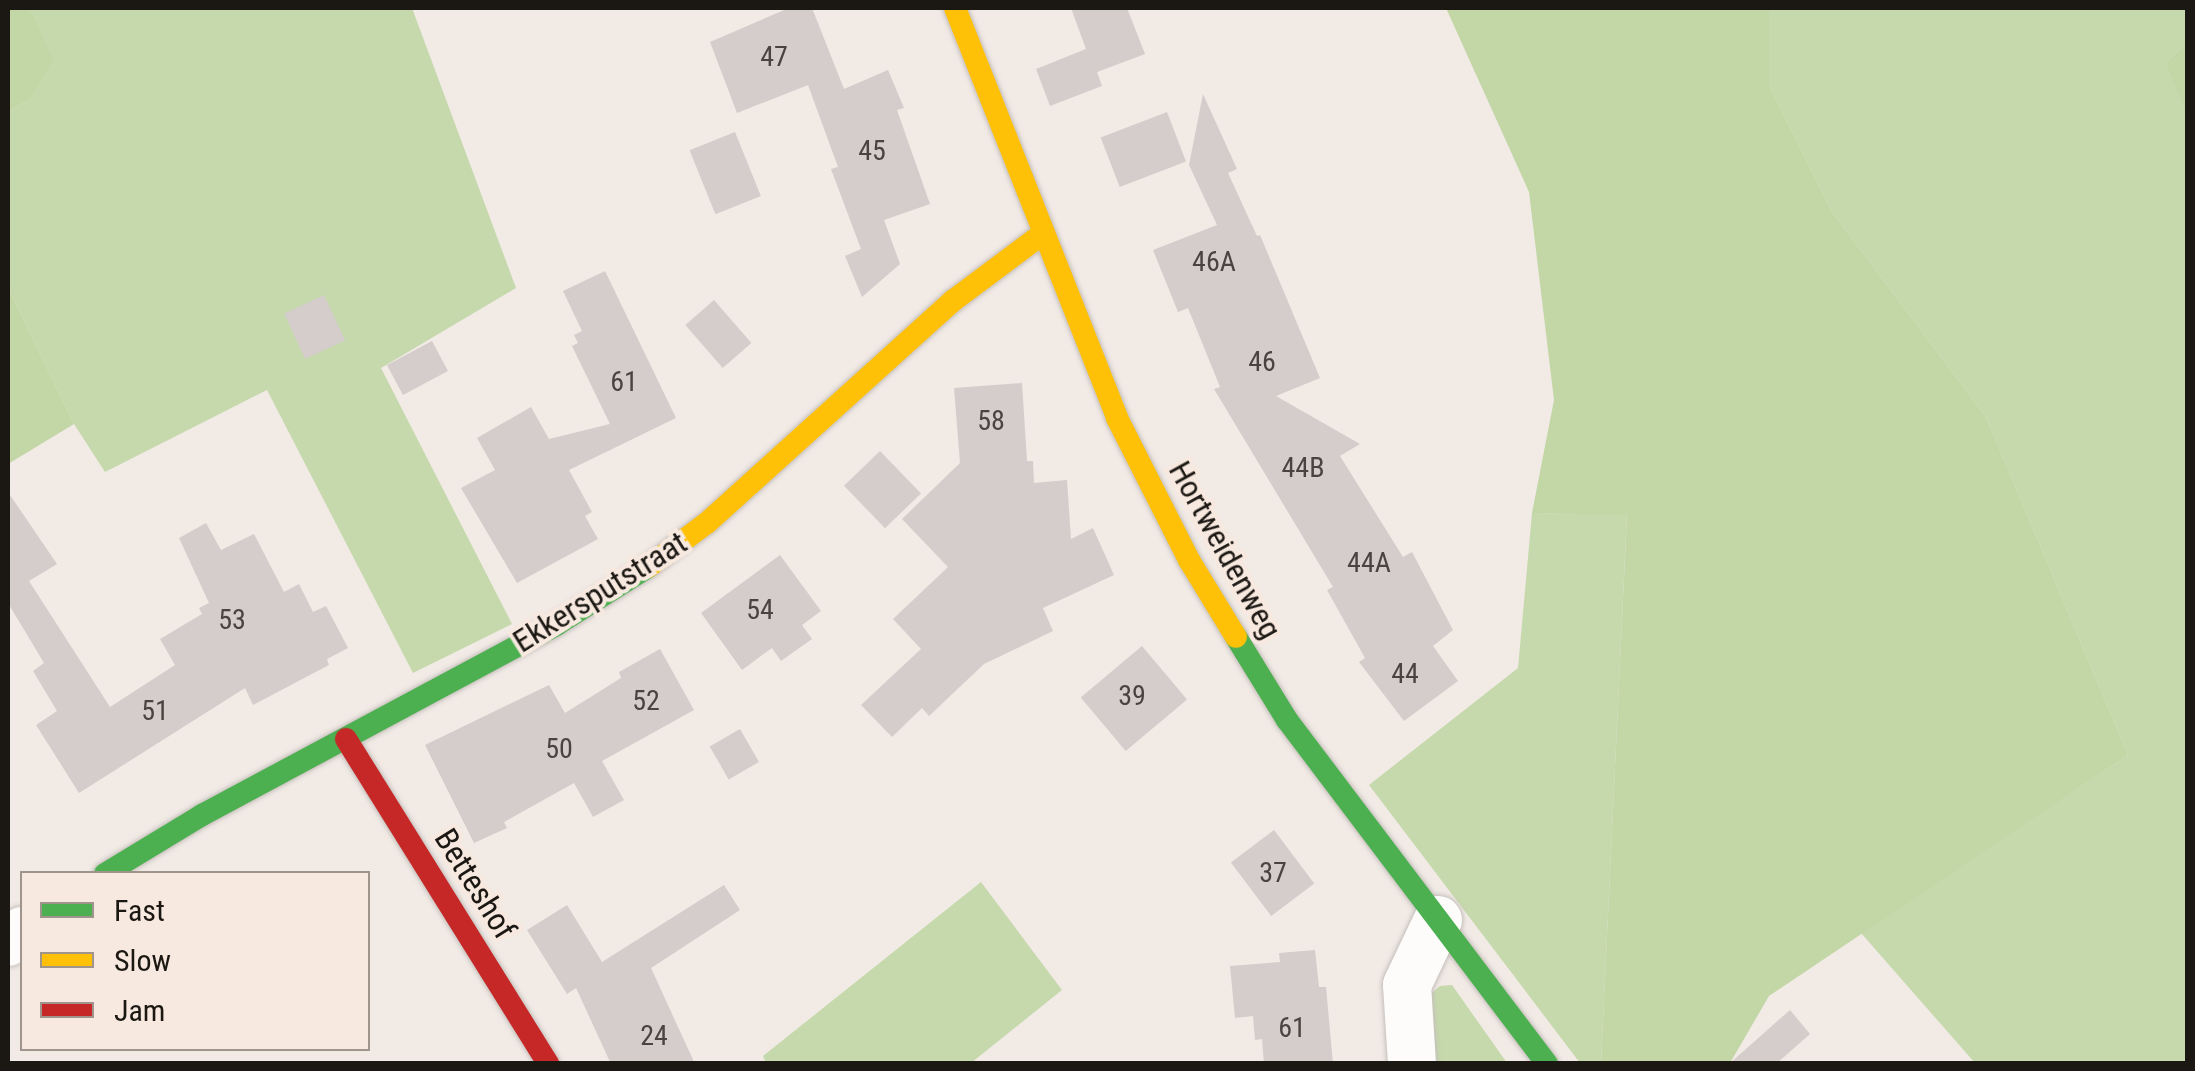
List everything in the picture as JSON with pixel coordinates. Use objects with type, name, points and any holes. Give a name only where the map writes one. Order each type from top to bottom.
[{"type":"street","name":"Hortweidenweg","points":[[955,8],[1116,418],[1188,560],[1286,720],[1547,1064]]},
{"type":"street","name":"Ekkersputstraat","points":[[111,871],[202,815],[630,580],[708,522],[954,300],[1041,235]]},
{"type":"street","name":"Betteshof","points":[[346,739],[548,1064]]},
{"type":"street","points":[[1412,1064],[1407,985],[1438,920]]},
{"type":"green space","points":[[8,8],[25,8],[32,13],[53,60],[30,99],[8,112]]},
{"type":"green space","points":[[25,8],[412,8],[516,288],[381,368],[512,624],[413,673],[267,390],[105,472],[74,424],[8,288],[8,112],[30,99],[32,14]]},
{"type":"green space","points":[[1446,8],[1769,8],[1769,85],[1832,212],[1986,417],[2128,755],[1769,996],[1730,1063],[1601,1063],[1627,515],[1532,513],[1554,400],[1529,192]]},
{"type":"green space","points":[[1769,8],[2187,8],[2187,43],[2165,63],[2188,113],[2187,1063],[1975,1063],[1861,933],[2128,755],[1986,417],[1832,212],[1769,85]]},
{"type":"green space","points":[[2187,43],[2187,113],[2165,63]]},
{"type":"green space","points":[[8,288],[74,424],[8,464]]},
{"type":"green space","points":[[1532,513],[1627,514],[1601,1063],[1580,1063],[1369,785],[1518,668]]},
{"type":"green space","points":[[981,882],[1062,990],[971,1063],[766,1063],[763,1056]]},
{"type":"green space","points":[[1452,985],[1507,1063],[1425,1063],[1427,997],[1440,986]]},
{"type":"building","points":[[789,8],[812,8],[844,89],[888,70],[904,108],[897,110],[930,204],[884,220],[900,264],[862,297],[845,256],[861,249],[831,169],[838,167],[808,85],[737,113],[710,42]]},
{"type":"building","points":[[1071,8],[1127,8],[1145,54],[1097,72],[1102,86],[1050,106],[1036,69],[1086,49]]},
{"type":"building","points":[[1203,94],[1237,169],[1228,173],[1257,236],[1260,235],[1320,378],[1276,396],[1360,444],[1340,456],[1403,557],[1412,552],[1453,630],[1433,646],[1458,681],[1404,721],[1359,662],[1365,658],[1327,590],[1333,587],[1214,389],[1220,387],[1188,308],[1178,312],[1153,250],[1217,225],[1189,165]]},
{"type":"building","points":[[1167,112],[1186,161],[1120,187],[1101,137]]},
{"type":"building","points":[[735,132],[761,196],[715,214],[690,150]]},
{"type":"building","points":[[605,271],[676,418],[569,470],[592,512],[585,516],[598,539],[517,583],[461,488],[495,470],[477,438],[531,407],[549,439],[610,424],[572,346],[578,343],[574,335],[582,331],[563,291]]},
{"type":"building","points":[[324,295],[345,340],[305,359],[284,314]]},
{"type":"building","points":[[714,300],[751,343],[723,368],[685,325]]},
{"type":"building","points":[[432,341],[448,371],[403,395],[387,365]]},
{"type":"building","points":[[1022,383],[1027,461],[1033,461],[1034,483],[1067,480],[1071,539],[1093,528],[1114,575],[1043,608],[1053,631],[984,664],[929,716],[922,708],[892,737],[861,705],[921,649],[893,619],[948,567],[902,519],[960,463],[954,388]]},
{"type":"building","points":[[880,451],[921,493],[885,528],[844,486]]},
{"type":"building","points":[[8,492],[57,564],[29,581],[110,707],[175,665],[160,639],[202,614],[199,608],[209,603],[179,538],[206,523],[221,550],[254,534],[284,592],[299,584],[313,612],[326,606],[348,648],[327,659],[329,665],[253,705],[245,688],[79,793],[36,725],[57,711],[33,671],[44,663],[8,603]]},
{"type":"building","points":[[780,555],[821,611],[802,625],[812,639],[781,661],[772,648],[742,670],[701,613]]},
{"type":"building","points":[[1142,646],[1187,700],[1126,751],[1081,697]]},
{"type":"building","points":[[660,649],[694,710],[602,761],[624,800],[593,817],[574,783],[504,822],[507,828],[474,843],[425,745],[549,685],[565,713],[621,678],[619,672]]},
{"type":"building","points":[[740,729],[759,762],[729,779],[710,746]]},
{"type":"building","points":[[1274,830],[1314,884],[1271,916],[1231,862]]},
{"type":"building","points":[[724,885],[740,910],[651,968],[695,1064],[611,1064],[576,988],[567,994],[527,930],[567,905],[602,962]]},
{"type":"building","points":[[1315,950],[1319,987],[1326,987],[1333,1064],[1264,1064],[1262,1039],[1255,1040],[1253,1016],[1235,1018],[1230,966],[1280,962],[1279,953]]},
{"type":"building","points":[[1790,1010],[1810,1034],[1776,1064],[1729,1064]]},
{"type":"traffic: fast","points":[[110,871],[202,815],[556,625],[648,567]]},
{"type":"traffic: fast","points":[[1236,637],[1287,720],[1547,1064]]},
{"type":"traffic: slow","points":[[955,8],[1117,418],[1189,560],[1236,637]]},
{"type":"traffic: slow","points":[[648,567],[708,522],[954,300],[1041,235]]},
{"type":"traffic: jam","points":[[346,739],[548,1064]]}]
